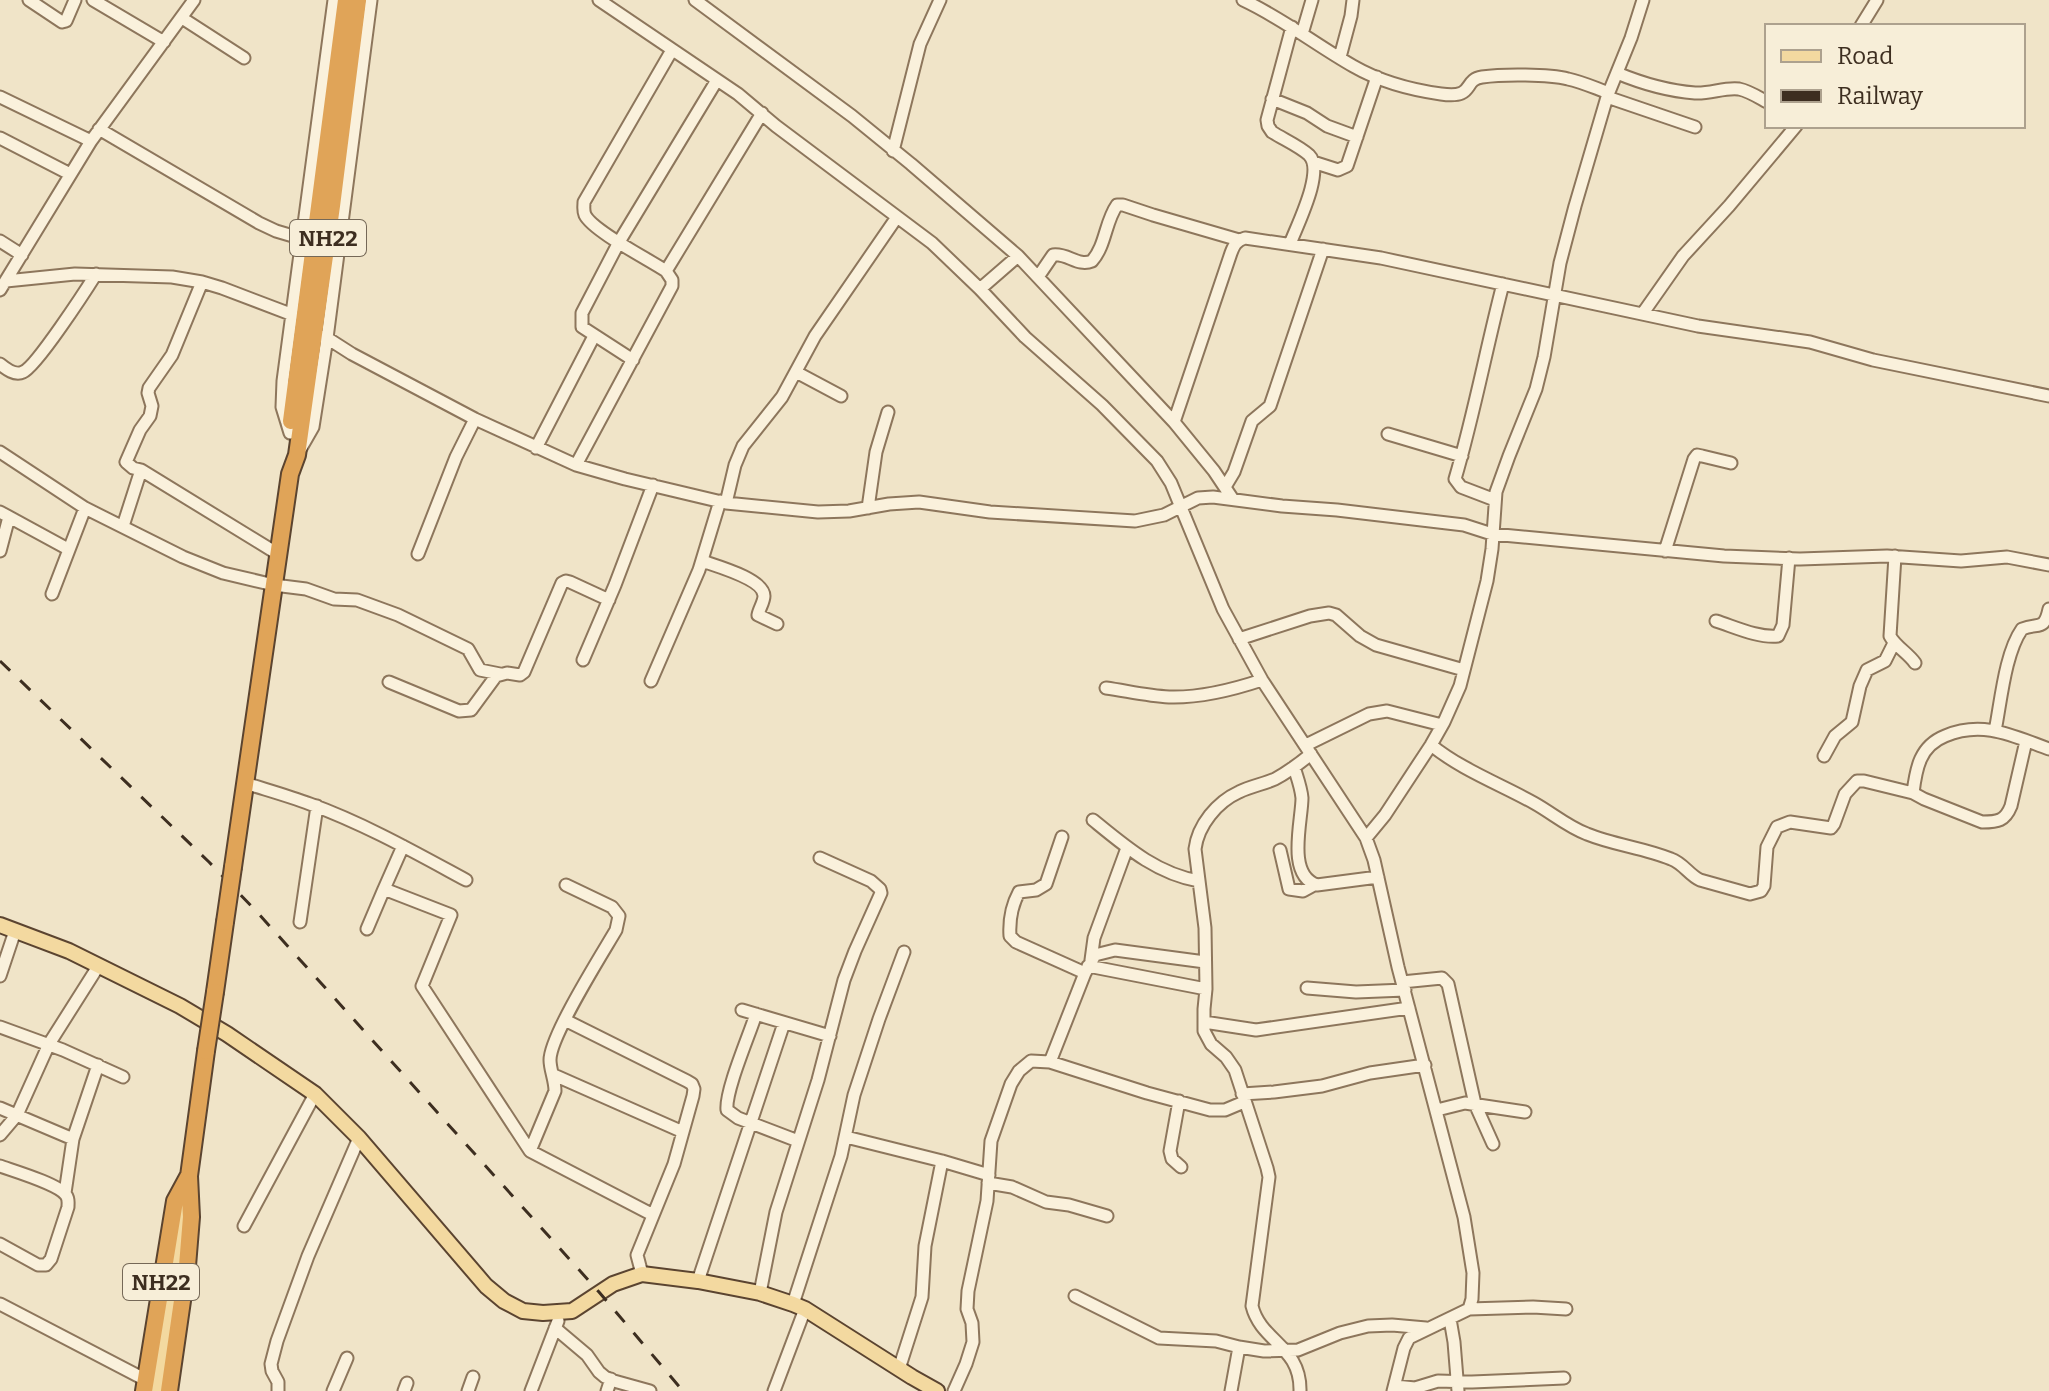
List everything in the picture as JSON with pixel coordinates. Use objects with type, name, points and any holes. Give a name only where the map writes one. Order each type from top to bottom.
[{"type":"highway","name":"NH22","points":[[322,281],[346,0]]},
{"type":"highway","name":"NH22","points":[[290,474],[297,455],[315,335],[358,0]]},
{"type":"highway","name":"NH22","points":[[169,1391],[190,1231],[189,1176],[290,474],[290,433],[315,335]]},
{"type":"highway","name":"NH22","points":[[149,1387],[175,1201],[189,1176]]},
{"type":"main road","points":[[0,925],[69,951],[180,1006],[315,1094],[359,1138],[486,1286],[523,1311],[558,1320],[613,1284],[642,1274],[698,1281],[760,1293],[799,1306],[937,1391]]},
{"type":"main road","points":[[149,1387],[178,1253],[189,1176]]},
{"type":"street","points":[[29,0],[62,22],[70,17],[75,0]]},
{"type":"street","points":[[93,0],[164,42]]},
{"type":"street","name":"NH22","points":[[290,433],[282,407],[283,381],[334,0]]},
{"type":"street","name":"NH22","points":[[315,335],[371,0]]},
{"type":"street","points":[[599,0],[717,80],[932,243],[1038,350],[1102,405],[1165,472],[1239,639],[1262,680],[1366,838],[1469,1236],[1473,1284],[1469,1309]]},
{"type":"street","points":[[695,0],[794,72],[1018,256],[1174,422],[1232,498]]},
{"type":"street","points":[[893,151],[920,44],[940,0]]},
{"type":"street","points":[[1243,0],[1263,4],[1353,66],[1377,77],[1437,94],[1457,96],[1464,93],[1472,81],[1484,76],[1557,77],[1581,82],[1695,127]]},
{"type":"street","points":[[1290,244],[1315,168],[1310,157],[1272,132],[1267,115],[1297,30],[1312,0]]},
{"type":"street","points":[[1340,57],[1353,0]]},
{"type":"street","points":[[1366,838],[1431,745],[1455,699],[1487,581],[1495,500],[1503,470],[1536,389],[1572,217],[1608,95],[1643,0]]},
{"type":"street","points":[[1862,24],[1877,0]]},
{"type":"street","points":[[3,286],[91,141],[182,18],[190,1]]},
{"type":"street","points":[[182,18],[244,58]]},
{"type":"street","points":[[576,465],[672,286],[666,271],[586,217],[584,202],[672,50]]},
{"type":"street","points":[[1617,73],[1641,83],[1690,92],[1737,89],[1765,101]]},
{"type":"street","points":[[1313,162],[1343,169],[1349,162],[1377,77]]},
{"type":"street","points":[[633,360],[582,327],[582,313],[619,242],[717,80]]},
{"type":"street","points":[[0,97],[91,141]]},
{"type":"street","points":[[1272,99],[1357,137]]},
{"type":"street","points":[[666,271],[762,113]]},
{"type":"street","points":[[1643,313],[1683,256],[1735,200],[1794,128]]},
{"type":"street","points":[[99,129],[259,223],[303,239]]},
{"type":"street","points":[[0,138],[70,174]]},
{"type":"street","points":[[1038,277],[1053,255],[1060,254],[1081,264],[1092,261],[1117,205],[1239,240]]},
{"type":"street","points":[[651,681],[702,561],[738,455],[782,397],[815,336],[897,217]]},
{"type":"street","points":[[1174,422],[1234,245],[1245,238],[1381,258],[1698,326],[1810,342],[1873,360],[2049,396]]},
{"type":"street","points":[[0,241],[22,255]]},
{"type":"street","points":[[1225,487],[1238,462],[1252,421],[1270,406],[1323,249]]},
{"type":"street","points":[[980,289],[1018,256]]},
{"type":"street","points":[[0,364],[15,373],[28,369],[96,274]]},
{"type":"street","points":[[3,286],[52,275],[159,276],[202,282],[293,315]]},
{"type":"street","points":[[202,282],[172,355],[149,388],[150,416],[126,462],[278,554]]},
{"type":"street","points":[[1495,500],[1466,490],[1455,479],[1503,284]]},
{"type":"street","points":[[315,335],[475,419],[576,465],[723,502],[804,512],[849,511],[919,502],[990,512],[1135,521],[1164,515],[1198,498],[1232,498],[1464,525],[1492,534],[1724,556],[1895,556],[1961,561],[2007,557],[2049,565]]},
{"type":"street","points":[[536,448],[594,336]]},
{"type":"street","points":[[796,372],[841,396]]},
{"type":"street","points":[[868,508],[876,452],[888,412]]},
{"type":"street","points":[[418,554],[456,457],[475,419]]},
{"type":"street","points":[[1388,434],[1462,456]]},
{"type":"street","points":[[0,452],[85,508],[208,568],[274,585],[306,589],[334,599],[357,600],[398,615],[468,649],[480,670],[520,675],[524,672],[562,583],[570,582],[609,600]]},
{"type":"street","points":[[1665,551],[1697,455],[1731,463]]},
{"type":"street","points":[[123,526],[141,470]]},
{"type":"street","points":[[583,660],[653,485]]},
{"type":"street","points":[[52,594],[85,508]]},
{"type":"street","points":[[0,551],[5,515],[68,549]]},
{"type":"street","points":[[1895,556],[1889,631],[1894,643],[1915,663]]},
{"type":"street","points":[[1716,621],[1778,636],[1783,625],[1789,558]]},
{"type":"street","points":[[702,561],[739,574],[760,587],[764,598],[758,615],[777,624]]},
{"type":"street","points":[[1995,731],[2009,658],[2016,639],[2022,629],[2042,625],[2049,609]]},
{"type":"street","points":[[1239,639],[1329,613],[1376,645],[1464,670]]},
{"type":"street","points":[[1824,756],[1835,736],[1852,722],[1864,676],[1885,661],[1894,643]]},
{"type":"street","points":[[389,682],[466,712],[500,674]]},
{"type":"street","points":[[1106,688],[1184,697],[1262,680]]},
{"type":"street","points":[[1300,1391],[1298,1369],[1255,1317],[1252,1306],[1269,1177],[1235,1070],[1204,1031],[1204,920],[1196,840],[1208,818],[1239,792],[1279,777],[1294,767],[1309,750],[1369,714],[1387,711],[1442,725]]},
{"type":"street","points":[[1913,793],[1925,749],[1932,742],[1962,730],[1980,728],[1995,731],[2049,749]]},
{"type":"street","points":[[1431,745],[1451,761],[1506,787],[1576,829],[1674,860],[1693,877],[1750,894],[1761,891],[1764,886],[1767,847],[1777,827],[1790,822],[1831,828],[1845,794],[1857,781],[1913,793],[1969,818],[1993,822],[2001,820],[2011,806],[2026,741]]},
{"type":"street","points":[[1294,767],[1302,798],[1297,847],[1303,871],[1314,885]]},
{"type":"street","points":[[245,783],[317,806],[403,846],[466,880]]},
{"type":"street","points":[[300,922],[317,806]]},
{"type":"street","points":[[1093,820],[1127,848],[1170,874],[1199,881]]},
{"type":"street","points":[[1062,837],[1046,884],[1036,890],[1019,892],[1016,896],[1010,936],[1016,942],[1088,967],[1206,989]]},
{"type":"street","points":[[367,929],[403,846]]},
{"type":"street","points":[[1088,967],[1094,938],[1127,848]]},
{"type":"street","points":[[1280,850],[1289,889],[1303,891],[1314,885],[1378,877]]},
{"type":"street","points":[[760,1293],[776,1212],[818,1080],[849,964],[881,893],[871,881],[820,858]]},
{"type":"street","points":[[530,1151],[555,1091],[551,1052],[565,1020],[616,930],[619,916],[612,907],[566,885]]},
{"type":"street","points":[[384,889],[451,915],[422,986],[530,1151],[653,1215]]},
{"type":"street","points":[[0,976],[15,931]]},
{"type":"street","points":[[1050,1062],[1095,955],[1115,950],[1205,962]]},
{"type":"street","points":[[774,1391],[846,1137],[854,1095],[904,952]]},
{"type":"street","points":[[0,1135],[17,1115],[49,1044],[99,965]]},
{"type":"street","points":[[1307,988],[1344,992],[1404,986],[1442,978],[1448,984],[1475,1104],[1493,1144]]},
{"type":"street","points":[[1204,1022],[1256,1030],[1409,1008]]},
{"type":"street","points":[[742,1010],[830,1036]]},
{"type":"street","points":[[756,1014],[726,1105],[731,1115],[798,1141]]},
{"type":"street","points":[[565,1020],[692,1084],[694,1089],[674,1164],[637,1255],[642,1274]]},
{"type":"street","points":[[698,1281],[784,1023]]},
{"type":"street","points":[[0,1027],[49,1044],[123,1077]]},
{"type":"street","points":[[954,1391],[973,1342],[972,1323],[967,1309],[968,1291],[985,1213],[991,1141],[1011,1084],[1019,1071],[1031,1061],[1050,1062],[1217,1111],[1233,1107],[1243,1098],[1425,1065]]},
{"type":"street","points":[[0,1244],[38,1265],[46,1265],[51,1259],[68,1207],[65,1193],[73,1139],[98,1065]]},
{"type":"street","points":[[554,1075],[683,1132]]},
{"type":"street","points":[[244,1226],[315,1094]]},
{"type":"street","points":[[1179,1101],[1170,1151],[1172,1159],[1181,1167]]},
{"type":"street","points":[[1437,1110],[1458,1104],[1475,1104],[1525,1112]]},
{"type":"street","points":[[0,1108],[73,1139]]},
{"type":"street","points":[[846,1137],[942,1161],[1046,1202],[1107,1216]]},
{"type":"street","points":[[278,1391],[271,1364],[277,1341],[308,1256],[359,1138]]},
{"type":"street","points":[[899,1369],[922,1297],[925,1246],[942,1161]]},
{"type":"street","points":[[0,1166],[29,1175],[65,1193]]},
{"type":"street","points":[[1075,1296],[1159,1338],[1216,1341],[1239,1347],[1298,1350],[1360,1328],[1392,1325],[1427,1328]]},
{"type":"street","points":[[0,1304],[149,1387]]},
{"type":"street","points":[[1564,1378],[1457,1386],[1438,1381],[1415,1388],[1394,1389],[1406,1342],[1427,1328],[1469,1309],[1566,1309]]},
{"type":"street","points":[[1450,1319],[1457,1386]]},
{"type":"street","points":[[531,1391],[558,1320],[609,1385],[650,1391]]},
{"type":"street","points":[[1231,1391],[1239,1347]]},
{"type":"street","points":[[333,1391],[347,1358]]},
{"type":"street","points":[[468,1391],[473,1377]]},
{"type":"railway","points":[[0,661],[257,912],[599,1292],[683,1391]]}]
